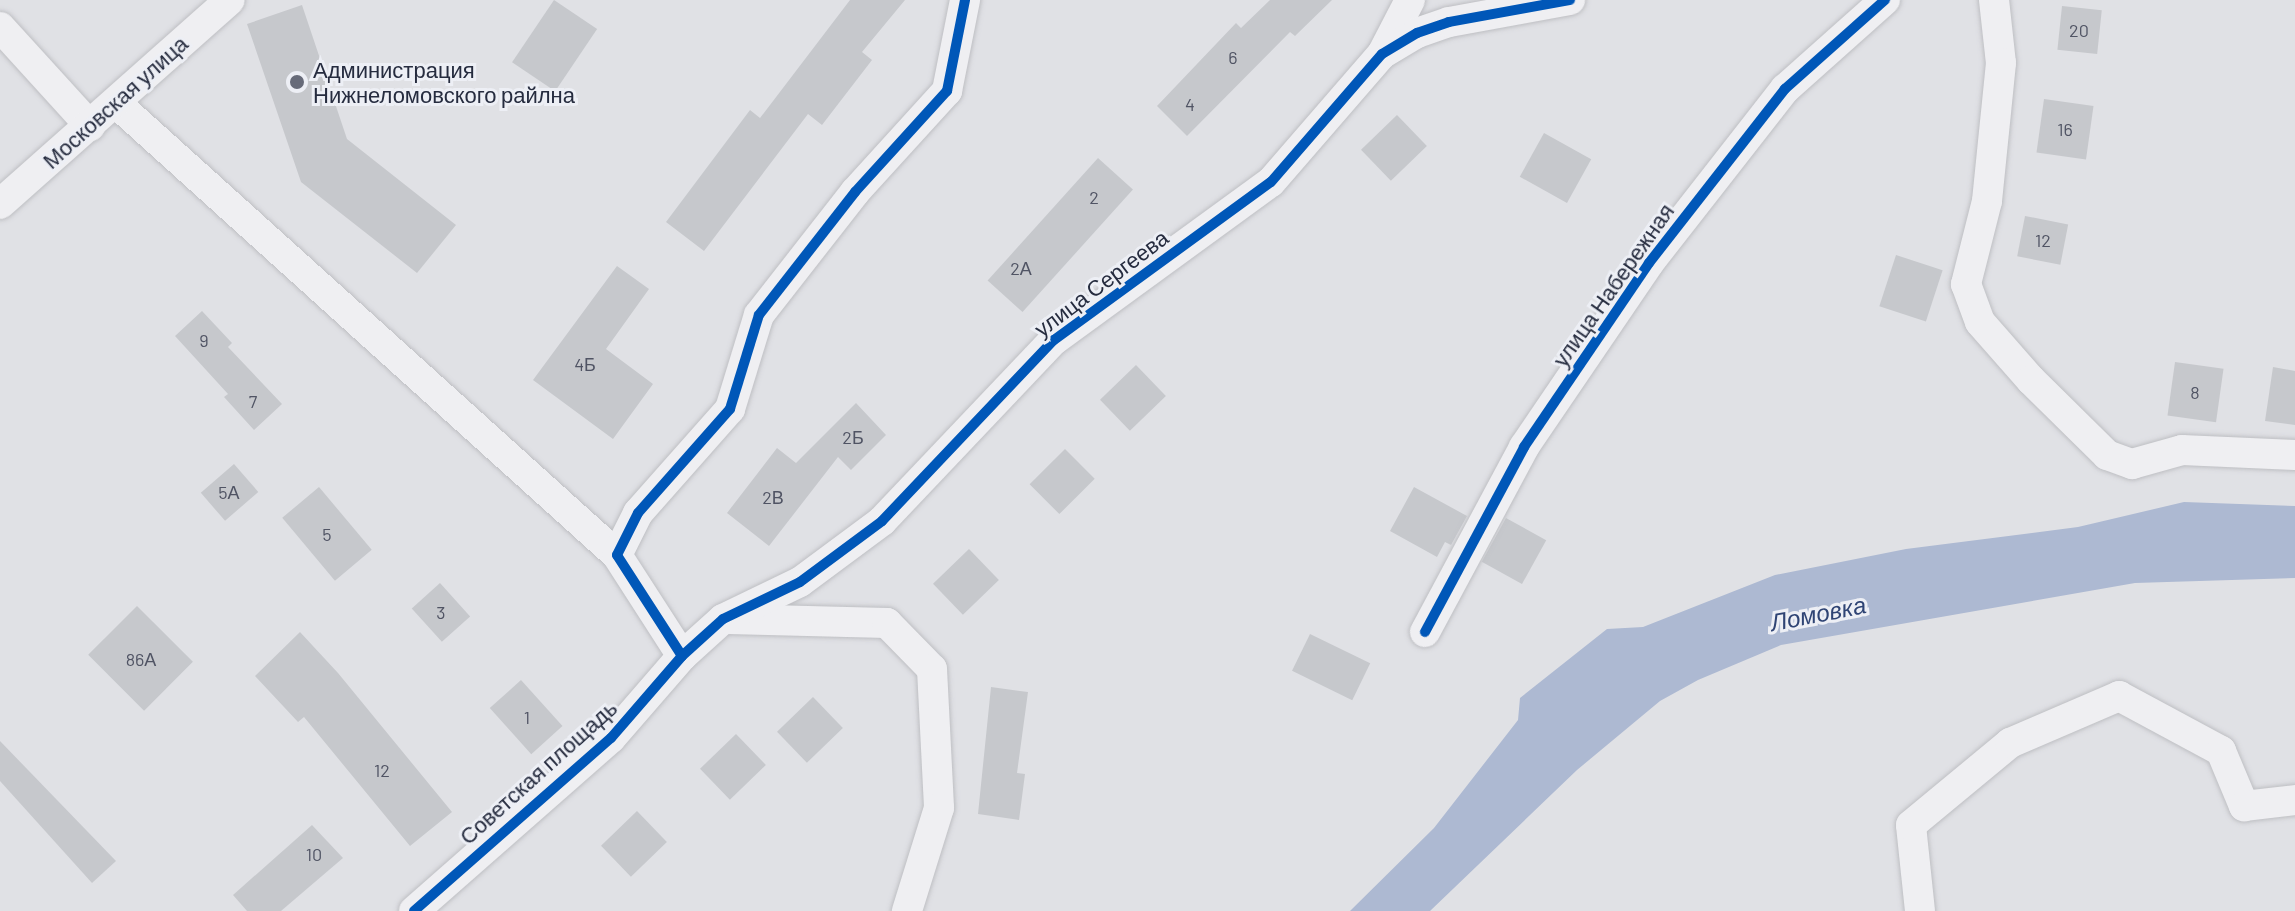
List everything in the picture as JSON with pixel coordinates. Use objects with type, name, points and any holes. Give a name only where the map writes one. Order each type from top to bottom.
[{"type":"street","name":"Московская улица","points":[[0,204],[230,0]]},
{"type":"street","points":[[617,555],[638,513],[730,409],[759,315],[855,192],[947,91],[965,0]]},
{"type":"street","points":[[1382,54],[1410,0]]},
{"type":"street","points":[[1453,0],[1482,16]]},
{"type":"street","name":"улица Сергеева","points":[[682,656],[723,619],[800,582],[882,521],[1054,340],[1271,182],[1382,54],[1417,33],[1482,16],[1570,0]]},
{"type":"street","name":"улица Набережная","points":[[1425,632],[1524,447],[1649,263],[1785,89],[1885,0]]},
{"type":"street","points":[[1994,0],[2001,63],[1987,201],[1966,284],[1980,322],[2031,380],[2107,455],[2132,464],[2182,450],[2295,455]]},
{"type":"street","points":[[0,27],[90,126]]},
{"type":"street","points":[[116,103],[617,555],[682,656]]},
{"type":"street","points":[[723,619],[887,623],[932,669],[939,808],[907,911]]},
{"type":"street","name":"Советская площадь","points":[[414,911],[611,738],[682,656]]},
{"type":"street","points":[[1920,911],[1911,825],[2010,743],[2119,696],[2221,751],[2244,806],[2295,800]]},
{"type":"water","name":"Ломовка","points":[[2184,502],[2295,506],[2295,578],[2135,583],[1781,645],[1698,680],[1660,701],[1577,770],[1430,911],[1350,911],[1434,828],[1518,720],[1520,698],[1607,629],[1643,627],[1775,575],[1906,549],[2078,527]]},
{"type":"building","points":[[554,0],[597,29],[555,91],[512,62]]},
{"type":"building","points":[[850,0],[905,0],[862,52],[872,60],[822,125],[808,114],[704,251],[666,222],[750,110],[760,118]]},
{"type":"building","points":[[1270,0],[1332,0],[1295,36],[1290,32],[1187,136],[1157,106],[1236,23],[1241,28]]},
{"type":"building","name":"Администрация Нижнеломовского райлна","points":[[302,5],[347,139],[456,225],[417,273],[301,182],[247,24]]},
{"type":"building","points":[[2062,6],[2102,10],[2097,54],[2057,50]]},
{"type":"building","points":[[2044,99],[2094,106],[2086,159],[2036,152]]},
{"type":"building","points":[[1397,115],[1427,146],[1391,181],[1361,150]]},
{"type":"building","points":[[1544,133],[1591,159],[1567,203],[1520,177]]},
{"type":"building","points":[[1098,158],[1133,189],[1023,312],[988,281]]},
{"type":"building","points":[[2025,216],[2068,224],[2060,265],[2017,256]]},
{"type":"building","points":[[1896,255],[1943,270],[1926,321],[1879,306]]},
{"type":"building","points":[[617,266],[649,289],[606,349],[653,384],[613,439],[533,380]]},
{"type":"building","points":[[202,311],[232,343],[228,347],[282,404],[254,430],[224,397],[228,394],[175,336]]},
{"type":"building","points":[[2175,362],[2224,369],[2216,422],[2167,415]]},
{"type":"building","points":[[1136,365],[1166,396],[1130,431],[1100,400]]},
{"type":"building","points":[[2273,367],[2295,371],[2295,425],[2265,421]]},
{"type":"building","points":[[856,403],[886,435],[851,470],[838,457],[769,546],[727,513],[777,448],[796,463]]},
{"type":"building","points":[[1065,449],[1095,479],[1059,514],[1030,484]]},
{"type":"building","points":[[234,464],[258,492],[225,521],[201,493]]},
{"type":"building","points":[[319,487],[372,550],[335,581],[282,518]]},
{"type":"building","points":[[1414,487],[1467,516],[1451,545],[1445,542],[1437,557],[1390,531]]},
{"type":"building","points":[[1506,518],[1546,540],[1522,584],[1482,562]]},
{"type":"building","points":[[969,549],[999,580],[963,615],[933,584]]},
{"type":"building","points":[[440,583],[470,616],[442,642],[412,608]]},
{"type":"building","points":[[137,606],[193,662],[144,711],[88,655]]},
{"type":"building","points":[[300,632],[338,673],[452,812],[410,846],[304,717],[298,722],[255,676]]},
{"type":"building","points":[[1310,634],[1370,663],[1352,700],[1292,671]]},
{"type":"building","points":[[521,680],[562,726],[531,754],[490,708]]},
{"type":"building","points":[[991,687],[1028,692],[1017,773],[1025,774],[1019,820],[978,814]]},
{"type":"building","points":[[813,697],[843,728],[807,763],[777,732]]},
{"type":"building","points":[[736,734],[766,765],[730,800],[700,769]]},
{"type":"building","points":[[0,741],[116,861],[92,883],[0,781]]},
{"type":"building","points":[[637,811],[667,842],[631,877],[601,846]]},
{"type":"building","points":[[312,825],[343,858],[281,911],[247,911],[233,895]]},
{"type":"cycle path","points":[[682,656],[617,555],[638,513],[730,409],[759,315],[855,192],[947,91],[965,0]]},
{"type":"cycle path","points":[[414,911],[611,738],[682,656],[723,619],[800,582],[882,521],[1054,340],[1271,182],[1382,54],[1417,33],[1449,22],[1570,0]]},
{"type":"cycle path","points":[[1425,632],[1524,447],[1649,263],[1785,89],[1885,0]]},
{"type":"place","name":"Администрация Нижнеломовского райлна","points":[[297,82]]}]
